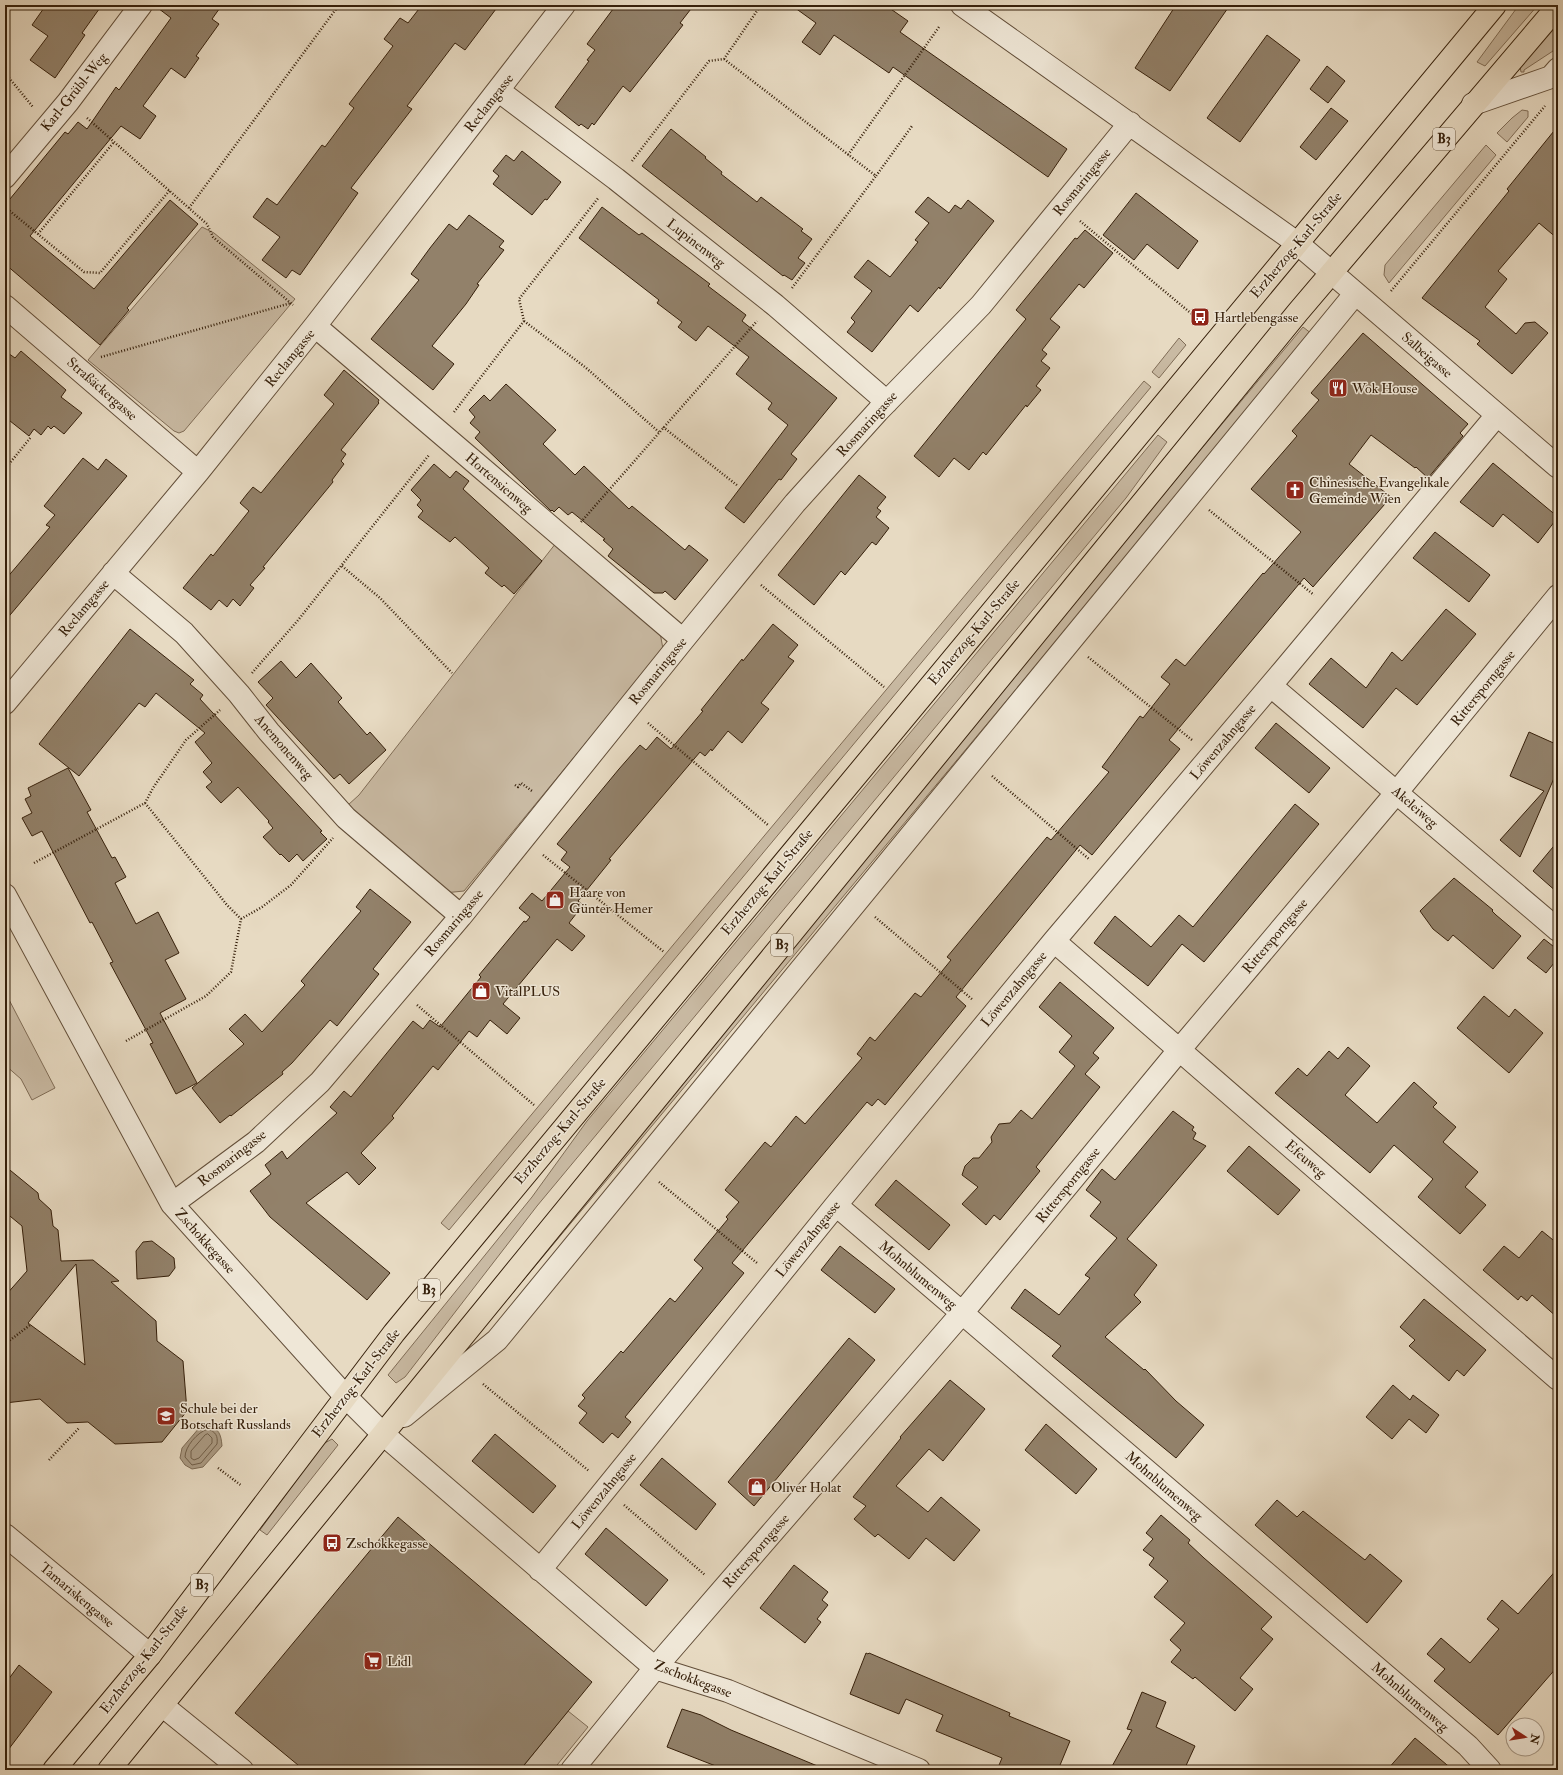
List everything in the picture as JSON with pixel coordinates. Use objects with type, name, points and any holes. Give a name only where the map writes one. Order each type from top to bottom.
[{"type":"main road","name":"Erzherzog-Karl-Straße","points":[[54,1770],[150,1655],[394,1333],[1495,5]]},
{"type":"main road","name":"B3","points":[[109,1770],[163,1706],[1330,272],[1558,6]]},
{"type":"street","name":"Karl-Grübl-Weg","points":[[5,177],[68,102],[141,5]]},
{"type":"street","name":"Reclamgasse","points":[[5,703],[198,472],[315,326],[499,91],[564,5]]},
{"type":"street","points":[[974,8],[1130,123],[1297,243]]},
{"type":"street","points":[[1473,104],[1551,77],[1558,69]]},
{"type":"street","name":"Lupinenweg","points":[[499,91],[616,179],[775,305],[886,402]]},
{"type":"street","name":"Rosmaringasse","points":[[172,1204],[256,1142],[320,1082],[461,916],[795,503],[886,402],[981,305],[1130,123]]},
{"type":"street","name":"Salbeigasse","points":[[1297,243],[1558,467]]},
{"type":"street","points":[[383,1434],[497,1340],[1355,294]]},
{"type":"street","name":"Straßäckergasse","points":[[5,306],[198,472]]},
{"type":"street","name":"Hortensienweg","points":[[315,326],[683,640]]},
{"type":"street","name":"Löwenzahngasse","points":[[540,1570],[836,1205],[1054,941],[1271,686],[1497,415]]},
{"type":"street","name":"Anemonenweg","points":[[113,573],[184,633],[239,694],[269,732],[346,818],[461,916]]},
{"type":"street","name":"Rittersporngasse","points":[[572,1770],[655,1668],[962,1313],[1180,1049],[1397,792],[1558,596]]},
{"type":"street","name":"Akeleiweg","points":[[1271,686],[1558,930]]},
{"type":"street","name":"Zschokkegasse","points":[[5,895],[172,1204],[345,1396],[383,1434],[655,1668],[728,1692],[919,1770]]},
{"type":"street","name":"Efeuweg","points":[[1054,941],[1558,1379]]},
{"type":"street","name":"Mohnblumenweg","points":[[836,1205],[1468,1746],[1490,1770]]},
{"type":"street","name":"Tamariskengasse","points":[[5,1534],[150,1655]]},
{"type":"street","points":[[163,1706],[242,1770]]},
{"type":"path","points":[[189,208],[339,5]]},
{"type":"path","points":[[724,59],[761,5]]},
{"type":"path","points":[[848,155],[939,27]]},
{"type":"path","points":[[632,162],[709,61],[724,59],[876,176]]},
{"type":"path","points":[[5,73],[48,125]]},
{"type":"path","points":[[68,102],[208,224],[213,237],[292,304],[102,356],[98,361]]},
{"type":"path","points":[[1390,296],[1392,289],[1547,104]]},
{"type":"path","points":[[790,290],[912,126]]},
{"type":"path","points":[[38,234],[114,142]]},
{"type":"path","points":[[5,207],[84,272],[100,273],[170,190]]},
{"type":"path","points":[[600,196],[519,299],[524,321],[585,367],[659,432]]},
{"type":"path","points":[[1079,221],[1194,315]]},
{"type":"path","points":[[453,413],[524,321]]},
{"type":"path","points":[[578,526],[586,515],[757,321]]},
{"type":"path","points":[[663,428],[738,486]]},
{"type":"path","points":[[5,469],[31,437]]},
{"type":"path","points":[[250,675],[299,619],[432,451]]},
{"type":"path","points":[[1206,507],[1314,595]]},
{"type":"path","points":[[342,566],[380,598],[452,673]]},
{"type":"path","points":[[760,585],[884,687]]},
{"type":"path","points":[[1084,654],[1193,741]]},
{"type":"path","points":[[34,863],[145,802],[186,740],[224,706]]},
{"type":"path","points":[[647,721],[768,826]]},
{"type":"path","points":[[986,771],[1092,862]]},
{"type":"path","points":[[145,802],[227,905],[241,918]]},
{"type":"path","points":[[241,918],[262,907],[291,885],[335,836]]},
{"type":"path","points":[[539,852],[664,952]]},
{"type":"path","points":[[870,912],[976,1002]]},
{"type":"path","points":[[126,1041],[206,996],[231,972],[241,918]]},
{"type":"path","points":[[415,1003],[534,1105]]},
{"type":"path","points":[[657,1181],[758,1264]]},
{"type":"path","points":[[5,1344],[30,1325]]},
{"type":"path","points":[[479,1381],[599,1479],[606,1489],[710,1579]]},
{"type":"path","points":[[49,1460],[79,1428]]},
{"type":"path","points":[[218,1468],[242,1486]]},
{"type":"shaded area","points":[[1519,5],[1538,5],[1485,66],[1477,62]]},
{"type":"shaded area","points":[[1558,23],[1558,45],[1553,51],[1524,70],[1524,72],[1521,72],[1520,67]]},
{"type":"shaded area","points":[[1522,110],[1528,111],[1528,117],[1507,142],[1497,133]]},
{"type":"shaded area","points":[[1486,145],[1496,155],[1389,283],[1384,275],[1385,265]]},
{"type":"shaded area","points":[[202,227],[214,233],[295,299],[184,431],[179,433],[174,431],[88,360]]},
{"type":"shaded area","points":[[1303,327],[1312,334],[476,1337],[473,1338],[673,1082]]},
{"type":"shaded area","points":[[1179,338],[1186,345],[1159,378],[1152,372]]},
{"type":"shaded area","points":[[1144,381],[1151,387],[449,1230],[441,1223]]},
{"type":"shaded area","points":[[1158,435],[1167,442],[1126,498],[537,1206],[405,1377],[396,1383],[388,1375],[532,1197],[587,1121]]},
{"type":"shaded area","points":[[556,543],[659,627],[663,649],[464,891],[444,893],[348,805],[359,795]]},
{"type":"shaded area","points":[[5,992],[55,1088],[32,1100],[21,1079],[5,1065]]},
{"type":"shaded area","points":[[332,1439],[338,1445],[267,1535],[260,1530],[323,1444]]},
{"type":"shaded area","points":[[568,1711],[588,1727],[553,1770],[524,1770],[522,1768]]},
{"type":"water","points":[[208,1425],[215,1428],[219,1432],[222,1446],[203,1467],[192,1469],[185,1465],[180,1458],[182,1448],[200,1427]]},
{"type":"building","points":[[46,5],[102,5],[82,33],[85,35],[55,78],[30,60],[48,36],[32,25]]},
{"type":"building","points":[[154,5],[222,5],[212,19],[219,24],[196,56],[199,58],[185,78],[171,68],[143,106],[156,116],[140,139],[121,126],[30,236],[94,289],[170,200],[198,224],[127,308],[129,310],[100,345],[5,264],[5,205],[65,132],[68,134],[78,122],[87,129],[116,87],[119,90],[171,18]]},
{"type":"building","points":[[422,5],[499,5],[465,50],[455,43],[407,106],[412,109],[351,188],[358,193],[300,275],[292,270],[286,278],[262,260],[280,237],[253,217],[267,198],[277,205],[322,145],[325,147],[354,108],[349,104],[393,46],[384,39],[400,18],[408,23]]},
{"type":"building","points":[[616,5],[694,5],[680,23],[683,25],[630,92],[623,86],[594,125],[592,123],[588,129],[581,124],[579,126],[555,107],[589,61],[587,60],[595,50],[587,44]]},
{"type":"building","points":[[791,5],[885,5],[908,21],[900,32],[1067,149],[1048,177],[893,67],[889,73],[834,35],[820,55],[802,42],[816,23]]},
{"type":"building","points":[[1176,5],[1230,5],[1170,91],[1135,68]]},
{"type":"building","points":[[1267,35],[1300,60],[1240,142],[1207,118]]},
{"type":"building","points":[[1327,66],[1345,81],[1328,103],[1310,89]]},
{"type":"building","points":[[1331,108],[1348,121],[1316,160],[1300,147]]},
{"type":"building","points":[[1558,126],[1558,239],[1539,223],[1498,271],[1507,279],[1485,307],[1516,334],[1525,323],[1535,322],[1548,333],[1512,374],[1477,344],[1480,341],[1422,298],[1509,191],[1507,189]]},
{"type":"building","points":[[671,129],[706,157],[705,158],[722,172],[721,174],[757,202],[761,197],[803,229],[801,231],[812,239],[798,258],[805,263],[792,280],[784,275],[783,276],[642,166]]},
{"type":"building","points":[[522,151],[561,182],[547,200],[545,199],[532,215],[493,184],[499,176],[493,171],[506,155],[514,161]]},
{"type":"building","points":[[1136,193],[1198,241],[1178,269],[1147,244],[1134,260],[1103,235]]},
{"type":"building","points":[[928,197],[949,213],[955,205],[961,209],[968,200],[994,221],[940,289],[939,287],[918,312],[910,305],[872,352],[847,332],[855,322],[851,318],[872,291],[854,277],[868,260],[890,277],[918,242],[915,240],[929,223],[915,212]]},
{"type":"building","points":[[602,207],[639,235],[642,233],[710,284],[708,286],[746,315],[742,321],[837,398],[791,454],[797,459],[744,523],[725,508],[788,425],[768,409],[772,403],[736,374],[749,357],[708,326],[696,341],[678,327],[682,322],[657,303],[659,300],[579,238]]},
{"type":"building","points":[[469,215],[504,241],[499,247],[504,250],[477,284],[479,285],[466,304],[432,346],[454,364],[433,390],[371,339],[419,280],[411,274],[430,248],[449,224],[457,230]]},
{"type":"building","points":[[1085,230],[1113,253],[1084,288],[1079,284],[1050,319],[1060,327],[1042,350],[1047,354],[1041,361],[1050,368],[1036,386],[1041,390],[1027,407],[1026,405],[986,455],[983,452],[969,470],[954,458],[939,477],[914,456],[1026,319],[1016,310],[1075,238],[1077,239]]},
{"type":"building","points":[[1363,333],[1468,424],[1460,433],[1463,436],[1428,478],[1416,467],[1415,468],[1371,435],[1349,464],[1391,497],[1313,587],[1304,578],[1169,740],[1180,749],[1092,855],[1080,845],[956,997],[966,1006],[885,1105],[878,1099],[872,1106],[867,1102],[732,1263],[744,1273],[625,1417],[631,1422],[618,1438],[612,1433],[603,1443],[579,1423],[587,1413],[578,1406],[585,1398],[582,1395],[621,1351],[623,1353],[670,1298],[675,1302],[703,1268],[694,1260],[728,1219],[726,1217],[739,1202],[725,1190],[765,1142],[771,1147],[796,1116],[805,1124],[862,1058],[857,1054],[870,1037],[875,1041],[915,993],[921,997],[951,960],[947,957],[1047,837],[1051,840],[1109,772],[1102,767],[1140,716],[1143,718],[1170,684],[1161,677],[1176,659],[1185,666],[1263,573],[1264,574],[1301,532],[1251,489],[1297,436],[1292,431],[1319,400],[1311,393]]},
{"type":"building","points":[[5,351],[15,358],[21,351],[66,390],[61,397],[82,413],[64,434],[54,426],[51,429],[48,426],[41,435],[34,429],[29,436],[5,417]]},
{"type":"building","points":[[344,370],[379,400],[379,403],[341,450],[346,454],[341,461],[344,464],[332,480],[333,482],[263,567],[265,568],[250,585],[254,588],[240,606],[233,599],[227,607],[219,600],[211,610],[183,588],[211,554],[213,556],[249,511],[240,503],[247,494],[253,487],[261,493],[334,404],[324,395]]},
{"type":"building","points":[[506,384],[556,430],[543,444],[575,475],[584,466],[629,509],[632,506],[685,550],[689,545],[708,560],[675,600],[665,591],[663,593],[654,593],[608,556],[613,549],[603,540],[605,539],[572,512],[568,515],[559,507],[554,512],[552,510],[551,511],[475,438],[480,432],[470,423],[475,417],[469,410],[484,395],[490,401]]},
{"type":"building","points":[[83,458],[98,470],[106,459],[127,476],[5,621],[5,580],[50,527],[46,525],[55,515],[44,506]]},
{"type":"building","points":[[1493,463],[1558,517],[1538,543],[1503,514],[1493,527],[1460,502]]},
{"type":"building","points":[[434,464],[450,478],[456,471],[469,481],[463,489],[542,561],[514,594],[504,585],[502,587],[485,573],[489,568],[455,537],[450,542],[418,517],[423,511],[417,505],[421,500],[411,490]]},
{"type":"building","points":[[859,475],[886,497],[877,508],[881,511],[876,517],[889,528],[876,545],[872,542],[845,575],[841,571],[814,605],[778,575]]},
{"type":"building","points":[[1435,532],[1490,575],[1469,602],[1413,558]]},
{"type":"building","points":[[1446,609],[1476,634],[1417,705],[1396,688],[1363,728],[1309,684],[1331,658],[1366,688],[1392,652],[1402,661]]},
{"type":"building","points":[[773,624],[798,645],[788,657],[794,661],[761,703],[769,709],[742,743],[728,731],[712,751],[711,749],[705,756],[700,752],[609,859],[611,860],[578,901],[583,905],[569,923],[585,936],[572,951],[557,939],[503,1004],[520,1018],[507,1034],[490,1020],[477,1037],[469,1031],[438,1070],[433,1066],[392,1116],[394,1118],[361,1153],[376,1168],[359,1185],[347,1172],[306,1203],[390,1273],[367,1300],[270,1217],[250,1191],[271,1174],[265,1165],[282,1151],[287,1159],[337,1113],[330,1107],[344,1091],[351,1097],[413,1021],[423,1029],[430,1020],[440,1027],[481,977],[479,975],[524,921],[526,922],[530,917],[519,908],[532,893],[542,901],[570,867],[561,860],[567,852],[557,844],[640,745],[646,750],[657,737],[671,749],[703,711],[701,710],[742,659],[743,661]]},
{"type":"building","points":[[130,629],[194,680],[190,684],[203,695],[200,699],[322,831],[320,832],[327,839],[303,861],[297,854],[289,862],[263,837],[273,828],[268,822],[269,821],[238,787],[221,803],[206,787],[212,782],[203,772],[212,763],[195,742],[205,733],[156,693],[145,707],[139,703],[79,776],[39,744]]},
{"type":"building","points":[[281,661],[296,678],[311,663],[342,698],[338,702],[367,735],[370,732],[386,750],[349,784],[340,774],[334,779],[266,705],[273,698],[258,682]]},
{"type":"building","points":[[1276,723],[1330,768],[1309,793],[1255,748]]},
{"type":"building","points":[[1529,732],[1558,745],[1558,769],[1520,857],[1500,840],[1544,791],[1510,776]]},
{"type":"building","points":[[68,768],[91,810],[87,812],[112,858],[115,857],[126,877],[115,883],[136,924],[158,912],[179,953],[165,960],[186,999],[160,1013],[197,1083],[176,1094],[150,1044],[153,1043],[110,963],[113,962],[92,922],[90,923],[42,831],[32,836],[22,818],[32,813],[25,799],[31,796],[28,788]]},
{"type":"building","points":[[1295,804],[1319,824],[1204,962],[1182,944],[1148,986],[1094,943],[1115,916],[1151,947],[1179,915],[1193,927]]},
{"type":"building","points":[[1558,841],[1558,893],[1533,871]]},
{"type":"building","points":[[1454,878],[1493,910],[1492,911],[1496,915],[1521,936],[1493,969],[1453,935],[1448,941],[1433,929],[1420,911]]},
{"type":"building","points":[[370,889],[411,922],[373,969],[379,974],[337,1026],[330,1020],[292,1063],[282,1072],[283,1074],[231,1116],[230,1115],[220,1123],[192,1088],[244,1044],[229,1029],[245,1014],[262,1032],[305,985],[301,981],[361,911],[356,907]]},
{"type":"building","points":[[1544,939],[1558,950],[1558,958],[1546,973],[1527,958]]},
{"type":"building","points":[[1060,982],[1114,1028],[1093,1053],[1099,1058],[1085,1074],[1100,1087],[1036,1167],[1040,1171],[1000,1220],[994,1215],[986,1225],[962,1204],[978,1187],[962,1175],[965,1166],[973,1158],[979,1158],[992,1142],[991,1137],[999,1124],[1010,1123],[1021,1110],[1032,1119],[1075,1066],[1059,1052],[1072,1036],[1039,1007]]},
{"type":"building","points":[[1484,996],[1509,1017],[1515,1009],[1543,1033],[1509,1073],[1457,1028]]},
{"type":"building","points":[[1348,1047],[1370,1066],[1345,1095],[1377,1123],[1414,1082],[1437,1103],[1433,1107],[1456,1127],[1443,1142],[1478,1172],[1465,1187],[1486,1205],[1460,1234],[1418,1197],[1433,1179],[1394,1145],[1370,1173],[1275,1093],[1298,1068],[1307,1076],[1329,1051],[1338,1059]]},
{"type":"building","points":[[1173,1111],[1194,1127],[1192,1130],[1196,1133],[1193,1139],[1206,1146],[1127,1239],[1157,1265],[1134,1295],[1141,1302],[1105,1337],[1144,1370],[1145,1369],[1176,1401],[1204,1425],[1176,1458],[1052,1356],[1061,1346],[1011,1308],[1025,1289],[1059,1315],[1090,1278],[1085,1275],[1117,1238],[1090,1216],[1101,1202],[1086,1190],[1102,1169],[1115,1180]]},
{"type":"building","points":[[1249,1146],[1300,1190],[1278,1215],[1227,1171]]},
{"type":"building","points":[[5,1166],[38,1193],[39,1199],[51,1210],[53,1226],[58,1230],[61,1261],[93,1260],[119,1281],[111,1282],[156,1321],[157,1341],[183,1361],[187,1411],[162,1442],[115,1444],[88,1422],[67,1423],[40,1399],[5,1403],[5,1296],[27,1271],[22,1226],[5,1212]],"holes":[[[76,1264],[85,1365],[28,1323]]]},
{"type":"building","points":[[896,1180],[950,1225],[929,1250],[875,1205]]},
{"type":"building","points":[[1542,1231],[1558,1244],[1558,1318],[1532,1295],[1527,1301],[1521,1296],[1518,1300],[1483,1270],[1504,1246],[1519,1258]]},
{"type":"building","points":[[152,1241],[174,1258],[175,1268],[169,1276],[137,1279],[136,1251],[143,1242]]},
{"type":"building","points":[[840,1246],[895,1289],[875,1313],[821,1270]]},
{"type":"building","points":[[1424,1299],[1486,1350],[1464,1376],[1457,1370],[1449,1381],[1409,1346],[1415,1340],[1400,1327]]},
{"type":"building","points":[[849,1338],[875,1360],[754,1506],[728,1482]]},
{"type":"building","points":[[950,1380],[985,1409],[943,1461],[929,1449],[896,1486],[928,1512],[941,1497],[980,1530],[954,1561],[926,1538],[909,1559],[878,1534],[875,1537],[854,1519],[866,1506],[853,1497],[901,1438],[900,1437]]},
{"type":"building","points":[[1393,1385],[1410,1400],[1413,1395],[1439,1415],[1426,1433],[1409,1419],[1392,1439],[1366,1417]]},
{"type":"building","points":[[1046,1424],[1097,1469],[1076,1494],[1025,1450]]},
{"type":"building","points":[[495,1434],[556,1486],[533,1513],[472,1461]]},
{"type":"building","points":[[662,1458],[716,1504],[696,1530],[640,1485]]},
{"type":"building","points":[[1277,1500],[1297,1517],[1303,1511],[1365,1560],[1370,1554],[1402,1581],[1367,1623],[1255,1525]]},
{"type":"building","points":[[1161,1515],[1190,1540],[1188,1543],[1204,1558],[1272,1617],[1261,1629],[1273,1639],[1240,1678],[1253,1689],[1235,1711],[1195,1677],[1193,1679],[1171,1662],[1181,1650],[1170,1640],[1185,1623],[1154,1597],[1168,1581],[1149,1565],[1154,1558],[1143,1550],[1153,1539],[1146,1533]]},
{"type":"building","points":[[398,1517],[592,1682],[520,1770],[304,1770],[235,1713]]},
{"type":"building","points":[[606,1528],[668,1580],[646,1606],[585,1554]]},
{"type":"building","points":[[794,1565],[828,1592],[822,1600],[828,1605],[817,1619],[821,1622],[805,1643],[760,1608]]},
{"type":"building","points":[[1558,1568],[1558,1666],[1514,1717],[1505,1717],[1505,1727],[1498,1735],[1434,1681],[1445,1669],[1427,1654],[1441,1638],[1470,1663],[1499,1629],[1487,1619],[1502,1600],[1518,1614]]},
{"type":"building","points":[[866,1653],[1010,1713],[1009,1716],[1070,1741],[1058,1770],[997,1770],[1002,1758],[936,1731],[943,1715],[906,1699],[899,1714],[850,1694]]},
{"type":"building","points":[[19,1665],[52,1692],[5,1754],[5,1684]]},
{"type":"building","points":[[1142,1692],[1166,1702],[1156,1727],[1195,1746],[1184,1770],[1110,1770],[1132,1730],[1127,1729]]},
{"type":"building","points":[[682,1709],[701,1715],[731,1730],[827,1770],[726,1770],[667,1747]]},
{"type":"building","points":[[1415,1738],[1453,1770],[1387,1770]]},
{"type":"place","name":"Hartlebengasse","points":[[1200,317]]},
{"type":"place","name":"Wok House","points":[[1338,388]]},
{"type":"place","name":"Chinesische Evangelikale Gemeinde Wien","points":[[1295,490]]},
{"type":"place","name":"Haare von Günter Hemer","points":[[555,900]]},
{"type":"place","name":"VitalPLUS","points":[[481,991]]},
{"type":"place","name":"Schule bei der Botschaft Russlands","points":[[166,1416]]},
{"type":"place","name":"Oliver Holat","points":[[757,1487]]},
{"type":"place","name":"Zschokkegasse","points":[[332,1543]]},
{"type":"place","name":"Lidl","points":[[373,1661]]}]
